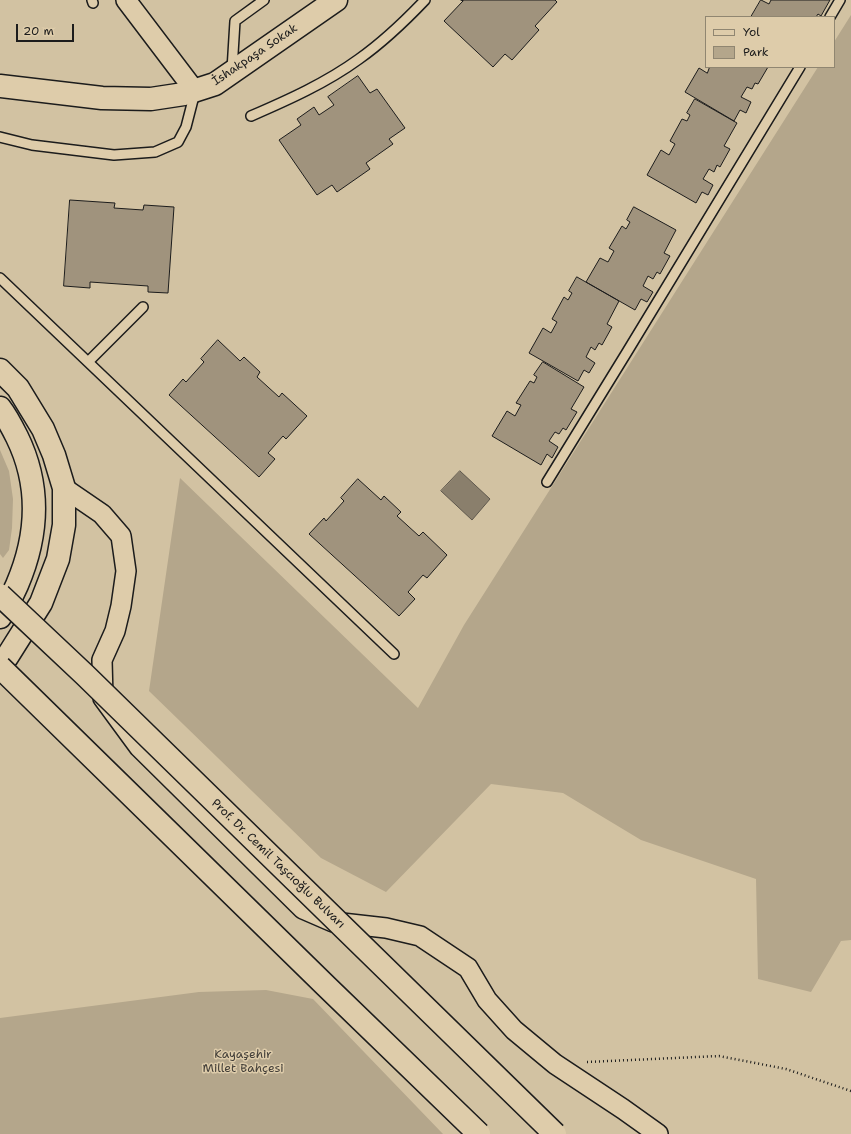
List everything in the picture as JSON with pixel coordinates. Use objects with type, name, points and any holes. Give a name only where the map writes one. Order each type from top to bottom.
[{"type":"main road","name":"İshakpaşa Sokak","points":[[0,86],[102,98],[151,99],[184,94],[215,84],[336,0]]},
{"type":"main road","points":[[0,370],[18,388],[43,429],[54,455],[64,488],[64,525],[58,559],[41,603],[7,657],[0,665],[314,975],[480,1134]]},
{"type":"main road","points":[[0,408],[7,417],[22,447],[31,475],[35,499],[34,525],[26,564],[7,608],[0,618]]},
{"type":"main road","name":"Prof. Dr. Cemil Taşcıoğlu Bulvarı","points":[[0,595],[555,1134]]},
{"type":"street","points":[[126,0],[195,91]]},
{"type":"street","points":[[64,488],[102,514],[121,536],[126,571],[121,606],[115,631],[102,660],[103,698],[139,747],[303,909],[333,922],[386,928],[420,936],[468,968],[487,1000],[514,1030],[555,1064],[658,1134]]},
{"type":"lane","points":[[231,73],[235,21],[264,0]]},
{"type":"lane","points":[[251,116],[322,83],[359,59],[403,23],[425,0]]},
{"type":"lane","points":[[831,16],[840,0]]},
{"type":"lane","points":[[547,482],[799,68]]},
{"type":"lane","points":[[0,137],[32,145],[114,155],[155,152],[178,142],[186,127],[195,91]]},
{"type":"lane","points":[[0,278],[394,654]]},
{"type":"lane","points":[[88,362],[143,307]]},
{"type":"path","points":[[586,1062],[719,1056],[786,1069],[851,1091]]},
{"type":"green space","points":[[851,15],[851,940],[841,941],[811,992],[758,979],[756,879],[641,840],[563,793],[491,784],[386,892],[321,858],[149,691],[180,478],[418,708],[464,625],[817,68],[835,68],[835,40]]},
{"type":"green space","points":[[0,450],[9,471],[13,499],[12,528],[9,550],[3,558],[0,554]]},
{"type":"green space","name":"Kayaşehir Millet Bahçesi","points":[[266,990],[313,999],[443,1134],[0,1134],[0,1018],[199,992]]},
{"type":"shaded area","points":[[460,471],[490,499],[472,520],[441,491]]},
{"type":"building","points":[[461,0],[555,0],[557,2],[535,26],[539,30],[512,60],[505,54],[493,67],[444,21],[463,1]]},
{"type":"building","points":[[761,0],[769,4],[771,0],[830,0],[821,16],[818,14],[817,16],[752,16]]},
{"type":"building","points":[[699,68],[707,73],[710,68],[767,68],[758,84],[755,83],[752,89],[747,87],[741,97],[751,102],[746,113],[740,110],[734,121],[685,92]]},
{"type":"building","points":[[358,76],[370,93],[377,89],[405,128],[389,139],[393,144],[366,163],[370,169],[337,192],[332,185],[317,195],[279,140],[301,125],[297,119],[314,107],[319,115],[334,105],[328,97]]},
{"type":"building","points":[[695,99],[737,123],[724,146],[730,149],[720,167],[717,165],[714,172],[709,169],[703,179],[713,185],[708,195],[702,192],[696,203],[647,175],[661,150],[669,155],[675,144],[670,141],[682,119],[687,121],[690,115],[687,113]]},
{"type":"building","points":[[70,200],[115,203],[114,208],[143,210],[144,205],[174,207],[168,293],[148,292],[148,286],[90,282],[90,288],[64,286]]},
{"type":"building","points":[[634,207],[676,230],[664,253],[670,256],[660,274],[657,272],[653,279],[648,276],[643,286],[653,292],[647,302],[641,299],[635,310],[586,282],[600,258],[608,262],[614,251],[609,248],[622,226],[626,229],[630,222],[627,220]]},
{"type":"building","points":[[577,277],[619,301],[607,324],[612,327],[602,345],[599,343],[595,350],[591,347],[586,357],[595,363],[589,373],[584,370],[578,381],[529,353],[543,328],[551,333],[557,322],[552,319],[564,297],[568,300],[572,293],[569,291]]},
{"type":"building","points":[[218,340],[240,361],[244,357],[260,372],[257,377],[279,397],[282,393],[307,416],[286,439],[283,436],[268,453],[275,459],[259,477],[169,395],[183,379],[186,382],[204,362],[201,359]]},
{"type":"building","points":[[543,362],[584,387],[571,409],[577,412],[566,430],[563,428],[559,434],[555,432],[549,441],[558,447],[552,458],[547,454],[541,465],[492,436],[507,411],[515,416],[521,405],[516,403],[530,381],[534,383],[537,377],[534,375]]},
{"type":"building","points":[[358,479],[381,500],[384,496],[401,512],[397,516],[419,536],[423,532],[447,555],[427,578],[423,575],[408,592],[415,599],[399,616],[309,534],[324,518],[326,521],[344,501],[341,498]]}]
